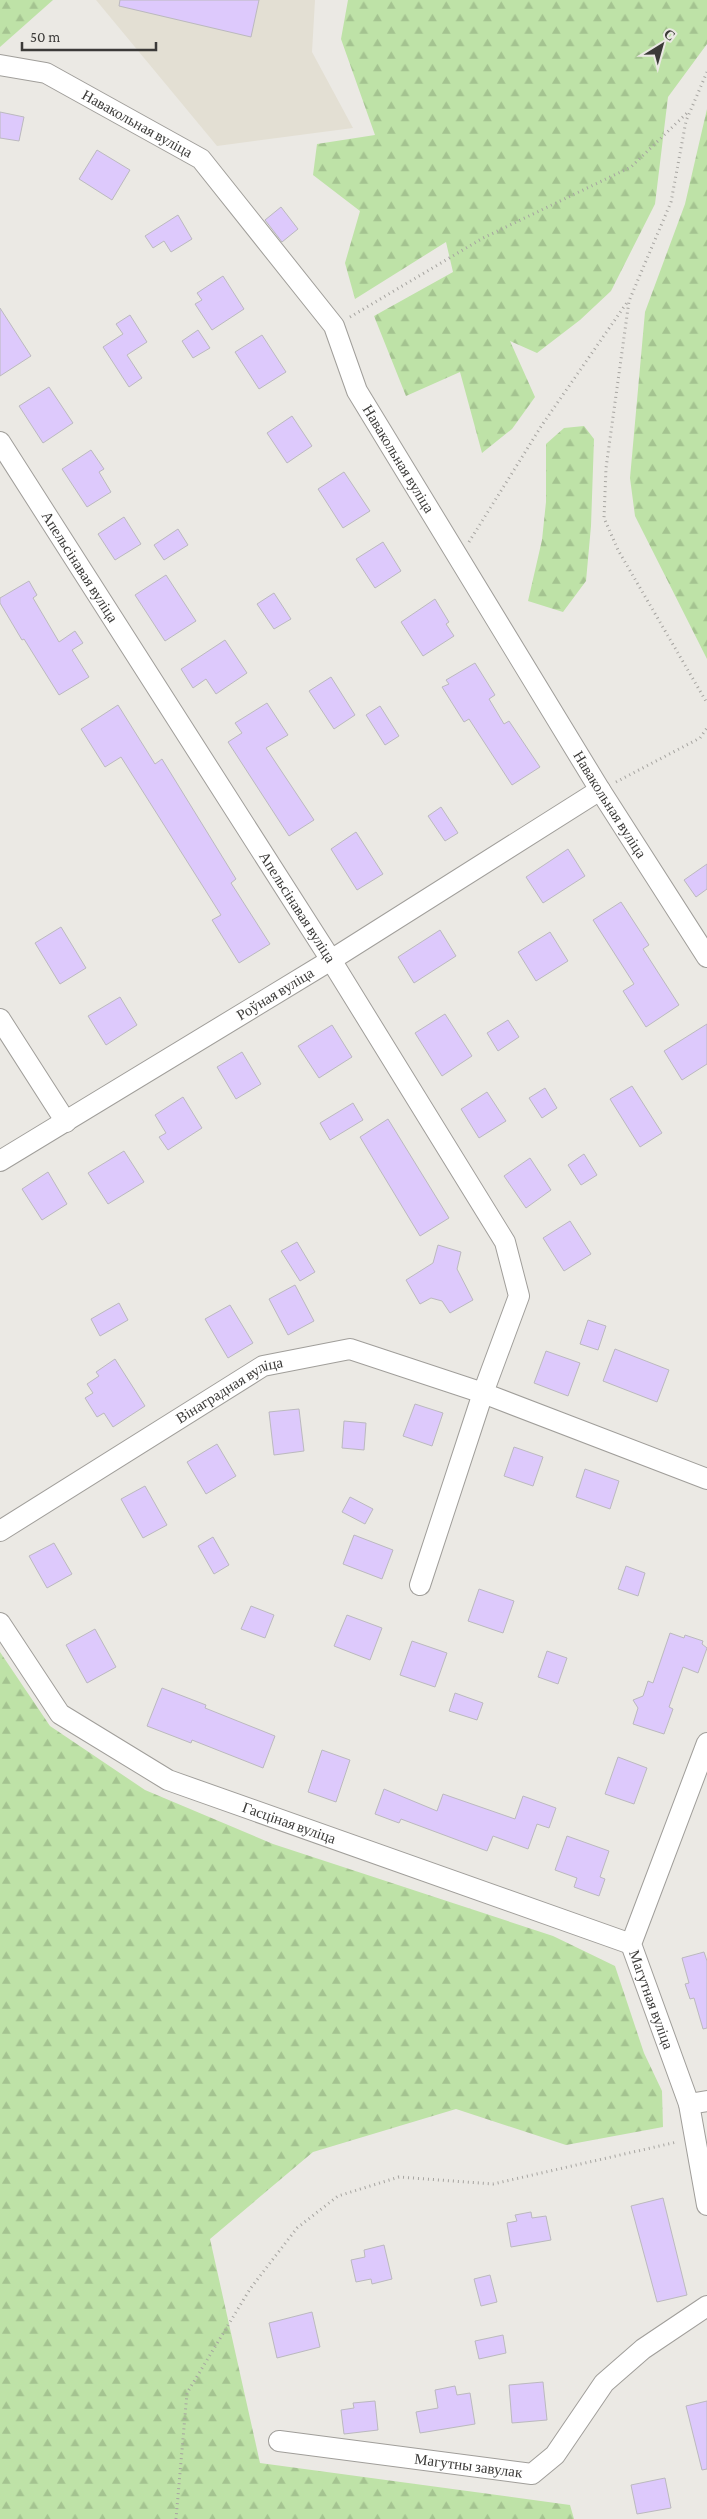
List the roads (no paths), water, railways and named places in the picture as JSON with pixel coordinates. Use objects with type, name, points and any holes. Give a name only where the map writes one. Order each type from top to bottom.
[{"type":"street","name":"Навакольная вуліца","points":[[0,65],[46,74],[201,158],[334,326],[357,391],[600,790],[707,956]]},
{"type":"street","name":"Апельсінавая вуліца","points":[[0,442],[331,960],[505,1242],[519,1296],[483,1393]]},
{"type":"street","name":"Роўная вуліца","points":[[0,1161],[331,960],[600,790]]},
{"type":"street","points":[[0,1019],[66,1122]]},
{"type":"street","name":"Вінаградная вуліца","points":[[0,1531],[263,1366],[350,1349],[483,1393],[707,1479]]},
{"type":"street","points":[[420,1585],[483,1393]]},
{"type":"street","name":"Гасціная вуліца","points":[[0,1623],[60,1714],[168,1780],[631,1944]]},
{"type":"street","name":"Магутная вуліца","points":[[707,1743],[631,1944],[698,2103],[695,2138],[707,2205]]},
{"type":"street","name":"Магутны завулак","points":[[279,2441],[532,2474],[554,2455],[604,2383],[643,2348],[707,2306]]}]
